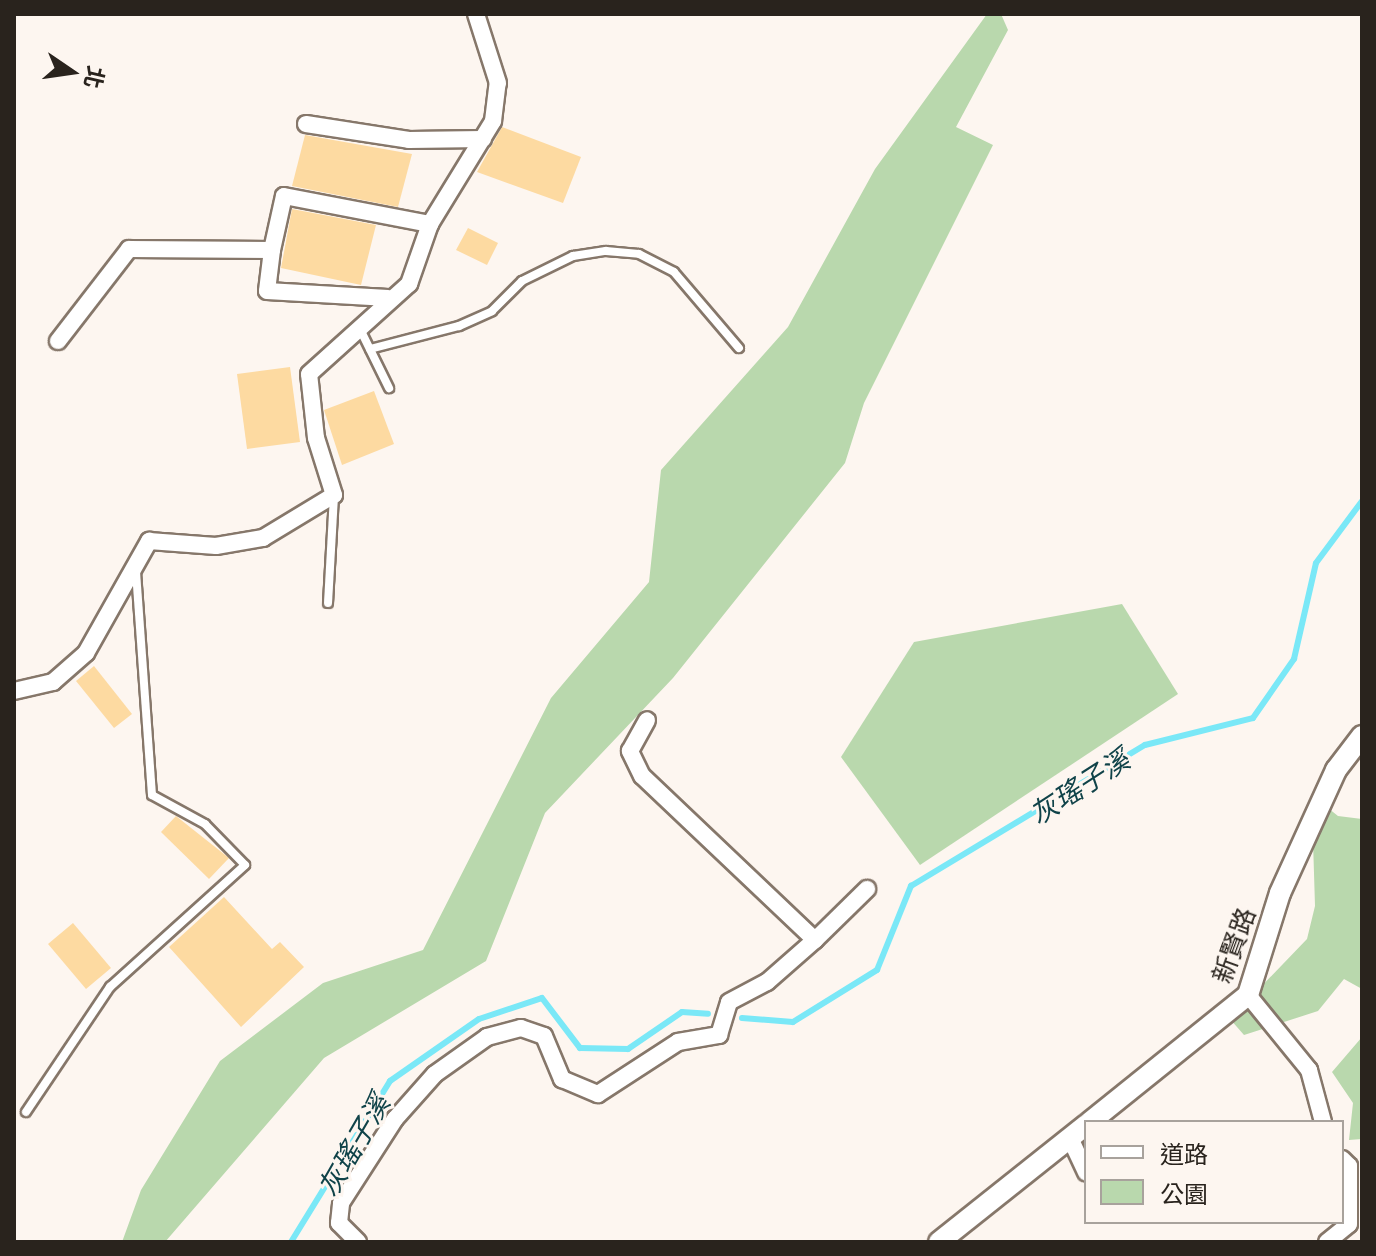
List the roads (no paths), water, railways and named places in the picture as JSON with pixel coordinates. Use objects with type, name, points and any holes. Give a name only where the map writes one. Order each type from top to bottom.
[{"type":"street","points":[[14,691],[53,682],[86,653],[149,541],[216,546],[263,538],[334,495],[316,438],[309,374],[360,329],[388,298],[409,284],[430,224],[483,139],[498,83],[476,14]]},
{"type":"street","points":[[306,124],[409,140],[483,139]]},
{"type":"street","points":[[388,298],[267,291],[284,196],[430,224]]},
{"type":"street","points":[[58,341],[129,249],[272,250]]},
{"type":"street","points":[[647,720],[630,751],[642,776],[815,940]]},
{"type":"street","name":"新賢路","points":[[1092,1120],[1248,995],[1280,893],[1336,770],[1362,736]]},
{"type":"street","points":[[358,1242],[339,1223],[341,1203],[395,1119],[435,1074],[487,1037],[521,1028],[544,1036],[562,1079],[598,1094],[678,1042],[719,1035],[729,1002],[767,982],[867,889]]},
{"type":"street","points":[[1248,995],[1309,1070],[1322,1120]]},
{"type":"street","points":[[1082,1128],[1084,1150]]},
{"type":"street","name":"新賢路","points":[[942,1241],[1082,1128]]},
{"type":"street","points":[[1327,1242],[1349,1224],[1351,1162]]},
{"type":"lane","points":[[370,349],[459,326],[492,311],[522,281],[573,256],[606,251],[639,254],[674,272],[739,348]]},
{"type":"lane","points":[[360,329],[389,388]]},
{"type":"lane","points":[[328,603],[334,495]]},
{"type":"lane","points":[[26,1112],[110,987],[245,865],[205,824],[152,795],[136,562]]},
{"type":"waterway","name":"灰瑤子溪","points":[[742,1018],[793,1022],[877,970],[911,886],[1145,745],[1253,718],[1294,659],[1316,563],[1362,501]]},
{"type":"waterway","name":"灰瑤子溪","points":[[291,1242],[390,1081],[479,1019],[542,998],[580,1048],[628,1049],[682,1012],[708,1014]]}]
